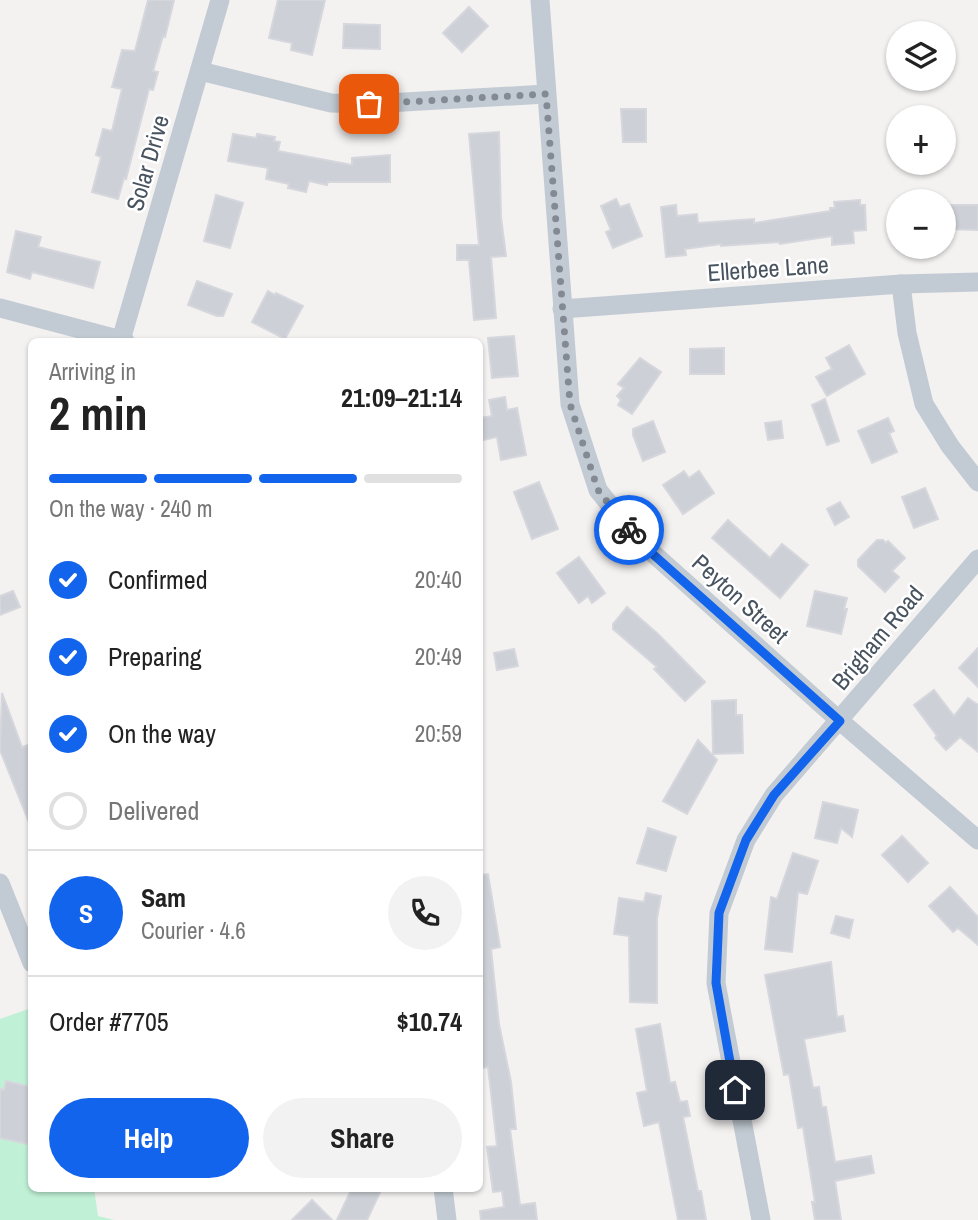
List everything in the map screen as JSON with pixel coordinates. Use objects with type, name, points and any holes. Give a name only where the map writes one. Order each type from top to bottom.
[{"type":"street","name":"Solar Drive","points":[[124,338],[220,0]]},
{"type":"street","name":"Peyton Street","points":[[540,0],[570,404],[598,490],[637,540],[978,840]]},
{"type":"street","points":[[201,71],[331,103],[382,103],[546,94]]},
{"type":"street","name":"Ellerbee Lane","points":[[562,309],[901,284],[978,282]]},
{"type":"street","points":[[901,284],[907,333],[924,404],[950,446],[978,482]]},
{"type":"street","points":[[0,308],[112,338]]},
{"type":"street","name":"Brigham Road","points":[[761,1220],[716,983],[719,913],[746,840],[774,795],[978,559]]},
{"type":"street","points":[[0,883],[28,953]]},
{"type":"street","points":[[444,1192],[447,1220]]},
{"type":"green space","points":[[28,1009],[28,1192],[95,1192],[98,1216],[114,1220],[0,1220],[0,1019]]},
{"type":"building","points":[[148,0],[174,0],[153,71],[158,72],[153,90],[149,89],[126,179],[124,178],[118,199],[92,192],[101,157],[96,155],[103,129],[112,131],[122,89],[112,87],[122,50],[135,51]]},
{"type":"building","points":[[278,0],[325,0],[312,55],[291,50],[292,43],[269,38]]},
{"type":"building","points":[[469,7],[488,26],[462,52],[443,33]]},
{"type":"building","points":[[344,24],[380,25],[380,49],[343,48]]},
{"type":"building","points":[[621,109],[646,109],[646,142],[623,142]]},
{"type":"building","points":[[499,132],[501,217],[506,256],[491,257],[496,318],[474,320],[469,260],[457,260],[457,245],[479,245],[469,134]]},
{"type":"building","points":[[233,134],[256,138],[257,134],[275,137],[274,141],[280,142],[278,151],[352,165],[352,158],[390,155],[390,182],[328,182],[327,185],[309,181],[306,192],[288,188],[289,184],[266,179],[268,168],[228,161]]},
{"type":"building","points":[[216,195],[243,203],[230,248],[204,241]]},
{"type":"building","points":[[616,199],[620,207],[629,204],[642,236],[613,248],[606,232],[611,230],[601,206]]},
{"type":"building","points":[[860,200],[860,205],[865,205],[866,230],[853,231],[854,243],[832,245],[832,236],[780,244],[721,244],[685,249],[686,255],[666,257],[661,207],[676,205],[677,216],[697,214],[698,223],[754,219],[754,223],[830,211],[830,208],[835,208],[834,202]]},
{"type":"building","points":[[956,205],[978,205],[978,230],[956,229]]},
{"type":"building","points":[[16,231],[41,237],[38,247],[100,262],[93,288],[32,272],[30,279],[7,272]]},
{"type":"building","points":[[197,281],[232,294],[223,316],[188,305]]},
{"type":"building","points":[[268,291],[303,306],[286,338],[252,322]]},
{"type":"building","points":[[514,336],[518,376],[492,378],[488,338]]},
{"type":"building","points":[[849,345],[865,374],[827,396],[816,377],[832,369],[826,358]]},
{"type":"building","points":[[724,348],[724,374],[690,374],[690,349]]},
{"type":"building","points":[[640,358],[661,372],[632,414],[618,405],[621,400],[617,396],[624,388],[618,384]]},
{"type":"building","points":[[505,397],[507,410],[517,408],[526,455],[501,460],[497,437],[483,440],[483,418],[492,416],[489,400]]},
{"type":"building","points":[[825,399],[839,441],[827,445],[812,405]]},
{"type":"building","points":[[888,418],[894,431],[889,433],[897,452],[872,463],[858,431]]},
{"type":"building","points":[[653,421],[665,452],[643,461],[633,429]]},
{"type":"building","points":[[781,421],[783,438],[768,440],[765,423]]},
{"type":"building","points":[[684,471],[689,478],[699,471],[714,493],[683,514],[663,485]]},
{"type":"building","points":[[539,482],[558,529],[532,539],[514,492]]},
{"type":"building","points":[[925,488],[938,519],[914,528],[902,497]]},
{"type":"building","points":[[840,502],[849,517],[835,525],[827,509]]},
{"type":"building","points":[[728,520],[770,558],[782,544],[808,565],[780,598],[712,538]]},
{"type":"building","points":[[877,540],[886,543],[888,541],[905,558],[892,571],[899,577],[885,592],[858,566],[858,560]]},
{"type":"building","points":[[579,557],[605,593],[592,603],[588,596],[579,603],[557,573]]},
{"type":"building","points":[[13,591],[20,607],[0,615],[0,596]]},
{"type":"building","points":[[815,591],[847,598],[841,634],[807,626]]},
{"type":"building","points":[[627,607],[705,682],[685,701],[654,669],[657,667],[613,629],[613,624]]},
{"type":"building","points":[[978,648],[978,687],[959,668]]},
{"type":"building","points":[[514,649],[518,666],[497,670],[494,653]]},
{"type":"building","points":[[934,690],[954,716],[968,698],[978,705],[978,752],[960,737],[946,750],[935,738],[937,736],[914,705]]},
{"type":"building","points":[[2,693],[22,747],[28,745],[28,820],[0,750]]},
{"type":"building","points":[[736,700],[736,715],[742,715],[743,753],[713,754],[712,701]]},
{"type":"building","points":[[698,740],[717,760],[687,814],[663,801]]},
{"type":"building","points":[[823,802],[858,810],[852,837],[841,828],[837,843],[815,838]]},
{"type":"building","points":[[648,828],[676,837],[666,871],[637,863]]},
{"type":"building","points":[[902,836],[928,863],[908,882],[882,855]]},
{"type":"building","points":[[793,853],[818,861],[807,894],[798,892],[792,952],[765,949],[771,897],[777,899]]},
{"type":"building","points":[[488,874],[500,947],[491,949],[499,1024],[511,1082],[516,1129],[510,1129],[520,1205],[535,1203],[537,1220],[481,1220],[480,1211],[504,1207],[502,1191],[493,1192],[487,1147],[497,1146],[488,1067],[483,1068],[483,875]]},
{"type":"building","points":[[950,887],[978,917],[978,945],[958,928],[953,932],[929,906]]},
{"type":"building","points":[[646,893],[661,896],[657,918],[657,1003],[630,1002],[629,936],[614,934],[619,898],[644,902]]},
{"type":"building","points":[[836,916],[853,920],[849,938],[831,933]]},
{"type":"building","points":[[831,962],[837,1017],[843,1016],[845,1031],[804,1039],[813,1088],[819,1087],[822,1107],[826,1107],[835,1162],[871,1156],[874,1173],[835,1181],[841,1220],[815,1220],[812,1202],[815,1202],[803,1127],[798,1128],[789,1074],[784,1075],[765,975]]},
{"type":"building","points":[[660,1024],[670,1083],[675,1082],[680,1102],[687,1101],[690,1116],[683,1117],[706,1220],[678,1220],[659,1122],[644,1126],[637,1093],[647,1091],[636,1029]]},
{"type":"building","points":[[6,1081],[28,1086],[28,1144],[0,1138],[0,1089],[4,1090]]},
{"type":"building","points":[[350,1192],[380,1192],[367,1220],[337,1220]]},
{"type":"building","points":[[312,1200],[332,1220],[292,1220]]},
{"type":"way so far","points":[[369,104],[546,94],[570,404],[598,490],[629,530]]},
{"type":"route","points":[[629,530],[840,721],[774,795],[746,840],[719,913],[716,983],[735,1090]]}]
